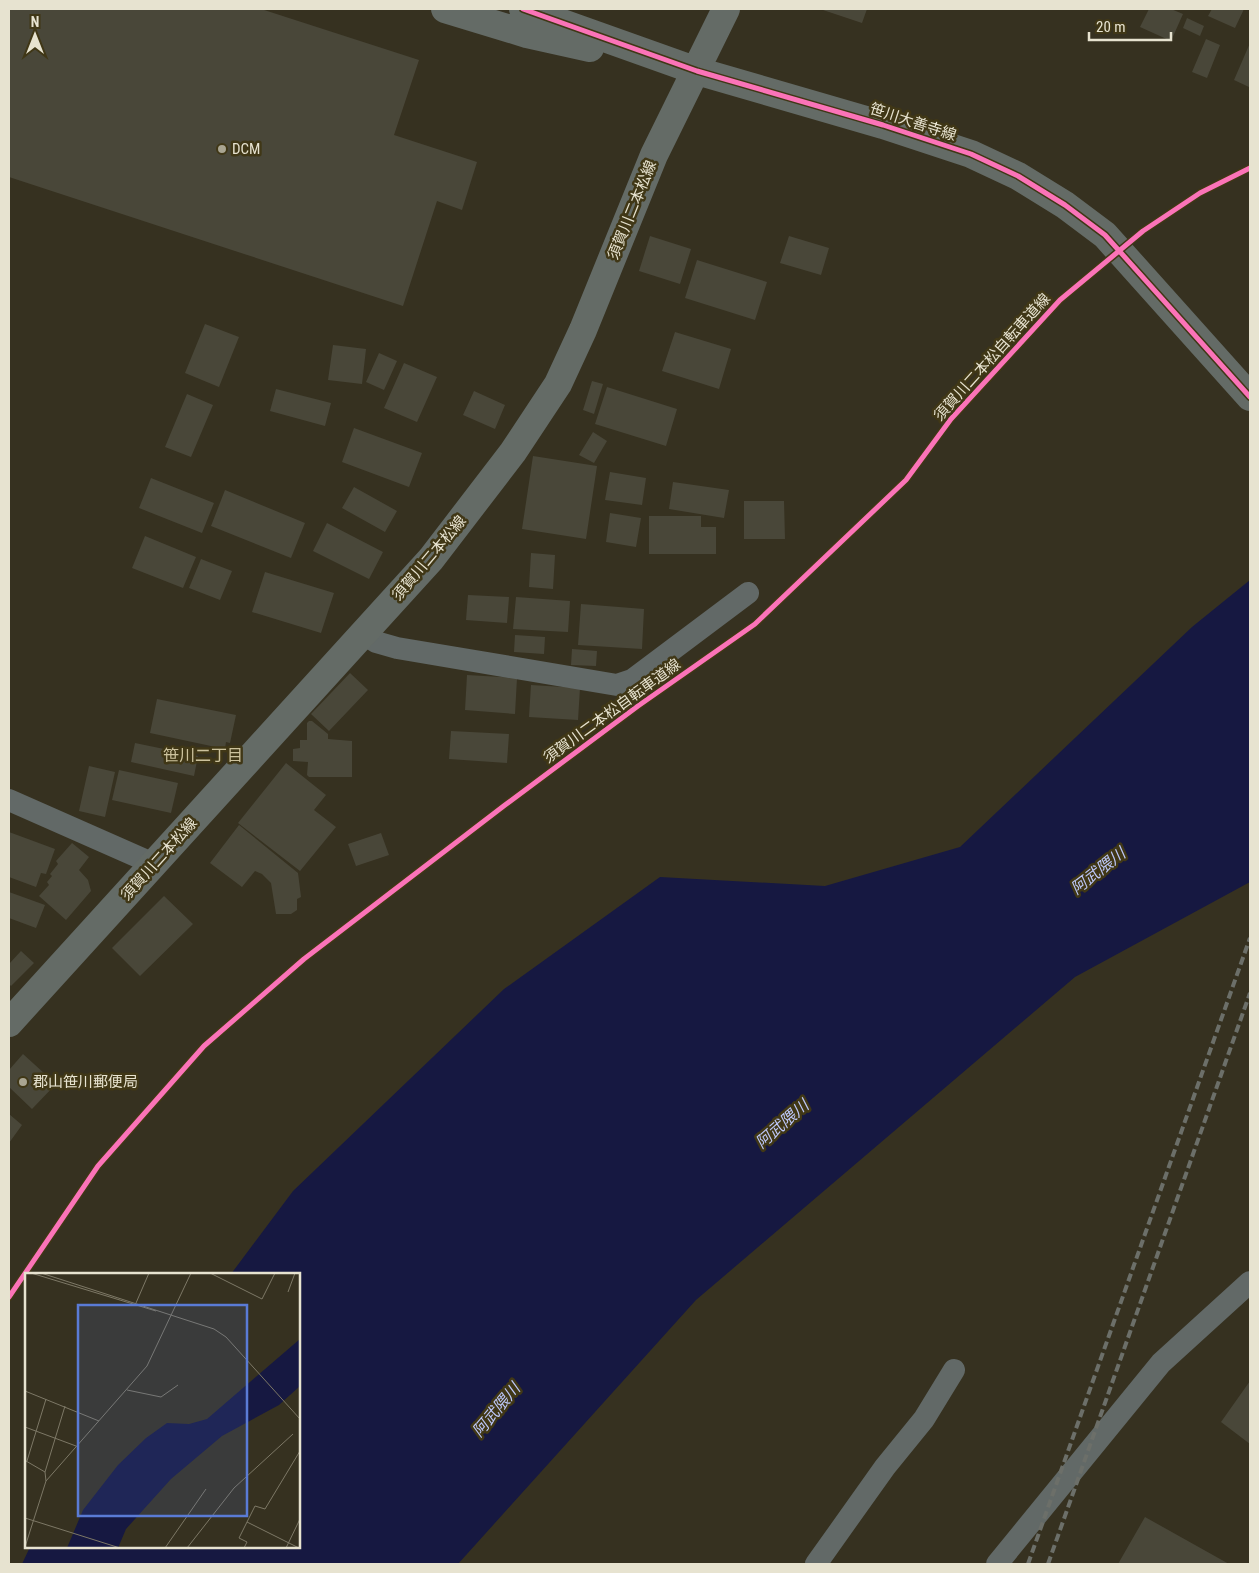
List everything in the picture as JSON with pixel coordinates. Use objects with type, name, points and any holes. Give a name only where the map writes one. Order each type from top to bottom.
[{"type":"main road","points":[[445,9],[527,34],[697,71]]},
{"type":"main road","points":[[523,9],[697,71]]},
{"type":"main road","name":"須賀川二本松線","points":[[9,1024],[431,559],[514,452],[558,384],[583,330],[654,155],[726,9]]},
{"type":"main road","name":"笹川大善寺線","points":[[697,71],[883,125],[971,154],[1026,181],[1065,205],[1105,235],[1250,397]]},
{"type":"street","points":[[363,634],[376,642],[396,648],[617,685],[632,680],[748,593]]},
{"type":"street","points":[[9,800],[154,864]]},
{"type":"street","points":[[997,1564],[1161,1363],[1250,1282]]},
{"type":"street","points":[[816,1564],[885,1467],[924,1418],[954,1370]]},
{"type":"water","name":"阿武隈川","points":[[1250,580],[1250,882],[1075,977],[696,1300],[458,1564],[22,1564],[30,1548],[300,1548],[300,1273],[232,1273],[293,1191],[504,989],[660,877],[825,886],[960,847],[1192,627]]},
{"type":"building","name":"DCM","points":[[9,9],[261,9],[419,60],[394,135],[477,162],[462,210],[437,201],[403,306],[9,177]]},
{"type":"building","points":[[820,9],[867,9],[862,23]]},
{"type":"building","points":[[1149,9],[1171,9],[1183,14],[1171,41],[1140,27]]},
{"type":"building","points":[[1212,9],[1244,9],[1235,28],[1208,16]]},
{"type":"building","points":[[1187,18],[1204,26],[1200,36],[1183,28]]},
{"type":"building","points":[[1206,39],[1220,45],[1207,78],[1192,72]]},
{"type":"building","points":[[1250,43],[1250,85],[1249,87],[1234,80]]},
{"type":"building","points":[[650,236],[691,249],[680,284],[639,271]]},
{"type":"building","points":[[789,236],[829,248],[821,275],[780,263]]},
{"type":"building","points":[[697,260],[767,282],[755,320],[685,298]]},
{"type":"building","points":[[205,324],[239,337],[219,387],[185,373]]},
{"type":"building","points":[[675,332],[731,349],[719,389],[662,371]]},
{"type":"building","points":[[333,345],[366,349],[362,384],[328,380]]},
{"type":"building","points":[[379,353],[397,361],[384,390],[366,382]]},
{"type":"building","points":[[404,363],[437,377],[417,422],[384,408]]},
{"type":"building","points":[[592,381],[603,384],[594,414],[583,410]]},
{"type":"building","points":[[607,387],[677,409],[666,446],[595,424]]},
{"type":"building","points":[[276,389],[331,403],[325,426],[270,411]]},
{"type":"building","points":[[474,391],[505,405],[495,429],[463,415]]},
{"type":"building","points":[[187,394],[213,405],[191,457],[165,447]]},
{"type":"building","points":[[354,428],[422,453],[409,487],[342,462]]},
{"type":"building","points":[[593,432],[607,441],[594,463],[579,455]]},
{"type":"building","points":[[533,456],[597,466],[586,539],[522,529]]},
{"type":"building","points":[[610,472],[646,478],[642,505],[605,500]]},
{"type":"building","points":[[151,478],[214,503],[202,533],[139,508]]},
{"type":"building","points":[[673,482],[729,490],[724,518],[669,509]]},
{"type":"building","points":[[354,487],[397,511],[385,532],[342,508]]},
{"type":"building","points":[[225,490],[305,523],[291,558],[211,526]]},
{"type":"building","points":[[744,501],[784,501],[785,539],[744,539]]},
{"type":"building","points":[[610,513],[641,518],[636,547],[606,542]]},
{"type":"building","points":[[649,516],[701,516],[701,527],[716,527],[716,554],[649,554]]},
{"type":"building","points":[[327,523],[383,552],[369,579],[313,551]]},
{"type":"building","points":[[145,536],[196,557],[183,588],[132,568]]},
{"type":"building","points":[[531,553],[555,555],[553,589],[529,587]]},
{"type":"building","points":[[201,559],[232,571],[220,600],[189,588]]},
{"type":"building","points":[[265,572],[334,593],[321,633],[252,612]]},
{"type":"building","points":[[468,595],[509,597],[507,623],[466,620]]},
{"type":"building","points":[[516,597],[570,601],[568,632],[513,629]]},
{"type":"building","points":[[581,604],[644,609],[642,649],[578,645]]},
{"type":"building","points":[[515,635],[545,637],[544,654],[514,652]]},
{"type":"building","points":[[572,649],[597,651],[596,666],[571,665]]},
{"type":"building","points":[[350,673],[368,690],[329,731],[311,714]]},
{"type":"building","points":[[467,675],[517,678],[515,714],[465,710]]},
{"type":"building","points":[[531,685],[580,688],[578,720],[529,717]]},
{"type":"building","points":[[157,699],[236,715],[230,743],[226,742],[225,749],[150,733]]},
{"type":"building","points":[[312,721],[328,734],[328,739],[352,741],[352,777],[309,777],[307,775],[308,762],[293,761],[293,749],[300,748],[300,740],[307,740],[307,723]]},
{"type":"building","points":[[451,731],[509,734],[507,763],[449,759]]},
{"type":"building","points":[[135,743],[198,756],[194,776],[131,762]]},
{"type":"building","points":[[286,763],[326,795],[314,810],[336,827],[300,871],[238,823]]},
{"type":"building","points":[[89,766],[115,772],[105,817],[79,811]]},
{"type":"building","points":[[119,770],[178,783],[171,813],[112,800]]},
{"type":"building","points":[[239,825],[298,873],[301,897],[297,899],[297,910],[291,914],[276,914],[271,883],[262,874],[255,871],[242,887],[210,863]]},
{"type":"building","points":[[9,832],[55,849],[46,874],[41,873],[36,887],[9,877]]},
{"type":"building","points":[[381,833],[389,855],[356,866],[348,844]]},
{"type":"building","points":[[72,843],[89,857],[79,870],[88,880],[91,891],[66,920],[39,896],[49,885],[47,882],[52,876],[50,874],[58,864],[56,861]]},
{"type":"building","points":[[9,892],[45,905],[36,928],[9,918]]},
{"type":"building","points":[[164,896],[193,924],[140,976],[112,948]]},
{"type":"building","points":[[21,951],[34,963],[11,986],[9,984],[9,964]]},
{"type":"building","points":[[23,1054],[56,1084],[32,1109],[9,1087],[9,1070]]},
{"type":"building","points":[[9,1114],[22,1125],[9,1143]]},
{"type":"building","points":[[1250,1381],[1250,1444],[1221,1422]]},
{"type":"building","points":[[1145,1517],[1229,1564],[1118,1564]]},
{"type":"railway","points":[[1028,1564],[1250,938]]},
{"type":"railway","points":[[1048,1564],[1250,993]]},
{"type":"cycle path","points":[[523,9],[697,71],[883,125],[971,154],[1018,176],[1065,205],[1105,235],[1250,397]]},
{"type":"cycle path","name":"須賀川二本松自転車道線","points":[[25,1273],[98,1166],[204,1046],[304,959],[505,805],[638,706],[755,624],[906,480],[951,419],[1060,300],[1143,231],[1200,193],[1250,168]]},
{"type":"cycle path","name":"須賀川二本松自転車道線","points":[[9,1297],[25,1273]]},
{"type":"place","name":"DCM","points":[[222,149]]},
{"type":"place","name":"郡山笹川郵便局","points":[[23,1082]]},
{"type":"district","name":"笹川二丁目","points":[[203,755]]}]
